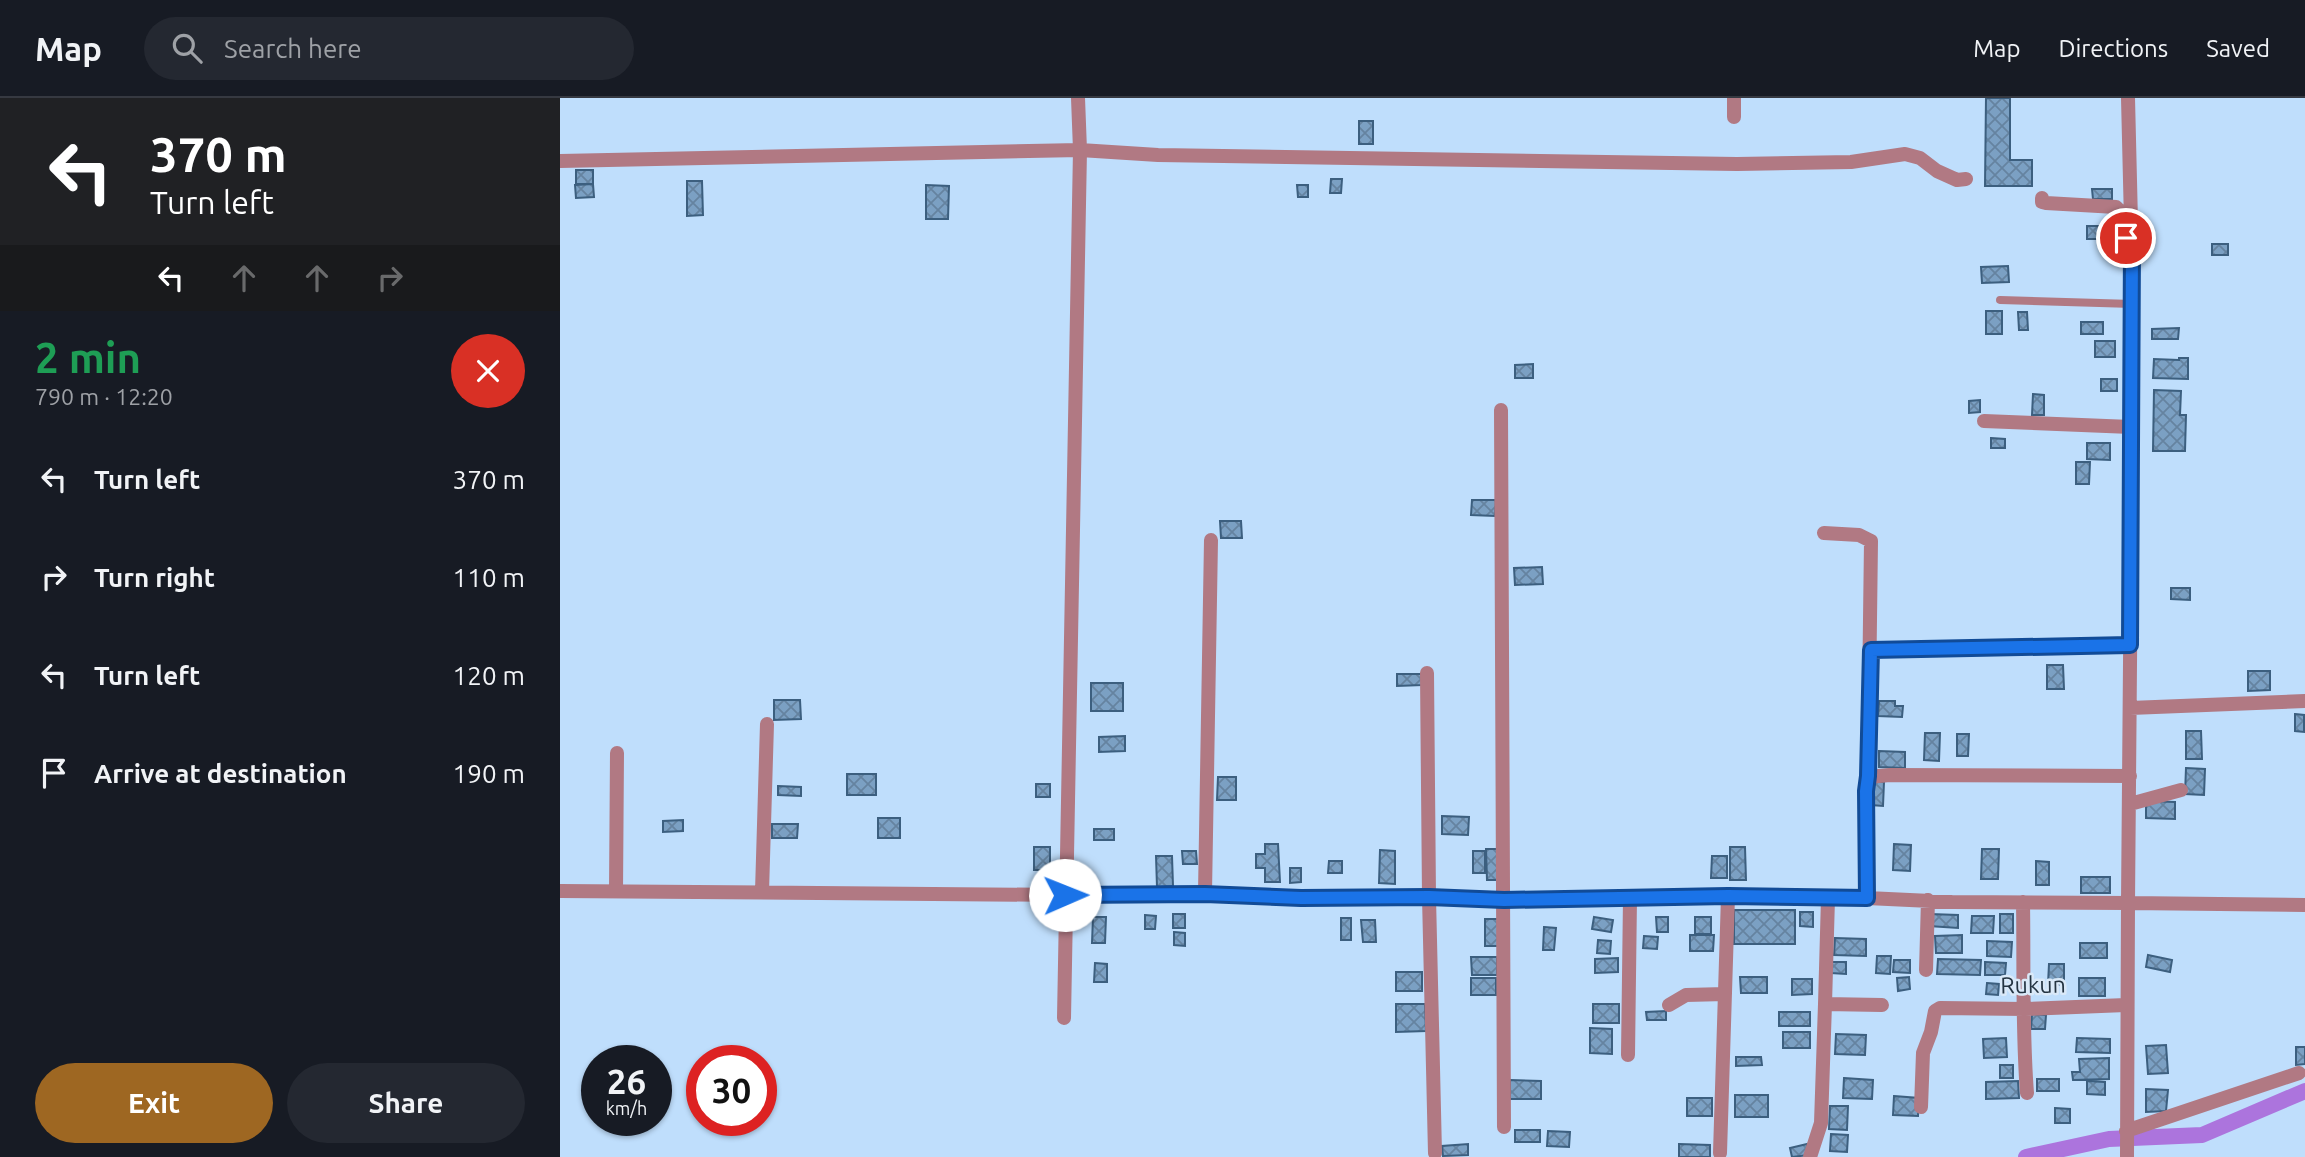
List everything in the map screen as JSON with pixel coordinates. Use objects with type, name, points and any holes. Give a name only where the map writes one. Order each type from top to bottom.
[{"type":"street","points":[[1063,1018],[1080,150],[1078,98]]},
{"type":"street","points":[[1734,98],[1734,117]]},
{"type":"street","points":[[2127,1157],[2133,303],[2128,98]]},
{"type":"street","points":[[560,160],[625,161],[1080,150],[1158,155],[1737,164],[1851,162],[1905,154],[1920,158],[1937,171],[1956,180],[1966,179]]},
{"type":"street","points":[[2042,198],[2042,202],[2046,203],[2116,207],[2121,212],[2127,242],[2132,244]]},
{"type":"street","points":[[1501,410],[1504,1127]]},
{"type":"street","points":[[1984,421],[2132,427]]},
{"type":"street","points":[[1824,533],[1859,536],[1871,541],[1871,650],[1866,791],[1867,898]]},
{"type":"street","points":[[1205,894],[1211,540]]},
{"type":"street","points":[[1871,650],[2130,645]]},
{"type":"street","points":[[1427,673],[1435,1153]]},
{"type":"street","points":[[2130,708],[2305,701]]},
{"type":"street","points":[[762,892],[767,724]]},
{"type":"street","points":[[616,891],[617,753]]},
{"type":"street","points":[[1868,776],[2130,776]]},
{"type":"street","points":[[2130,804],[2181,790]]},
{"type":"street","points":[[560,891],[1205,894],[1504,900],[1728,896],[2305,905]]},
{"type":"street","points":[[1720,1153],[1728,896]]},
{"type":"street","points":[[1628,1055],[1630,898]]},
{"type":"street","points":[[1810,1157],[1821,1124],[1828,898]]},
{"type":"street","points":[[1926,970],[1928,900]]},
{"type":"street","points":[[2022,902],[2025,1009],[2022,1027],[2027,1093]]},
{"type":"street","points":[[1670,1005],[1686,995],[1725,994]]},
{"type":"street","points":[[1825,1004],[1882,1005]]},
{"type":"street","name":"Rukun","points":[[1921,1107],[1923,1053],[1935,1011],[1940,1008],[2025,1009],[2126,1005]]},
{"type":"street","points":[[2127,1135],[2299,1073]]},
{"type":"lane","points":[[2000,300],[2133,303]]},
{"type":"building","points":[[1986,98],[2010,98],[2010,160],[2032,160],[2032,186],[1985,186]]},
{"type":"building","points":[[1359,121],[1373,121],[1373,144],[1359,144]]},
{"type":"building","points":[[576,170],[593,170],[593,184],[576,184]]},
{"type":"building","points":[[1331,179],[1342,179],[1341,193],[1330,193]]},
{"type":"building","points":[[687,181],[702,181],[703,215],[687,216]]},
{"type":"building","points":[[593,184],[594,197],[576,198],[575,185]]},
{"type":"building","points":[[926,185],[949,186],[948,219],[926,219]]},
{"type":"building","points":[[1297,185],[1308,185],[1308,197],[1298,197]]},
{"type":"building","points":[[2092,189],[2112,189],[2112,199],[2093,199]]},
{"type":"building","points":[[2087,226],[2105,226],[2104,239],[2087,239]]},
{"type":"building","points":[[2212,244],[2228,244],[2228,255],[2212,255]]},
{"type":"building","points":[[2008,266],[2009,282],[1982,283],[1981,267]]},
{"type":"building","points":[[1986,311],[2002,311],[2002,334],[1986,334]]},
{"type":"building","points":[[2018,312],[2027,312],[2028,330],[2019,330]]},
{"type":"building","points":[[2081,322],[2103,322],[2103,334],[2081,334]]},
{"type":"building","points":[[2179,328],[2178,339],[2152,339],[2152,329]]},
{"type":"building","points":[[2095,341],[2115,341],[2115,357],[2095,357]]},
{"type":"building","points":[[2188,358],[2188,379],[2153,378],[2154,359]]},
{"type":"building","points":[[1533,364],[1533,378],[1515,378],[1515,365]]},
{"type":"building","points":[[2101,379],[2117,379],[2117,391],[2101,391]]},
{"type":"building","points":[[2154,390],[2181,391],[2180,415],[2186,415],[2185,451],[2153,451]]},
{"type":"building","points":[[2033,394],[2044,395],[2044,415],[2032,415]]},
{"type":"building","points":[[1980,400],[1980,412],[1969,413],[1969,401]]},
{"type":"building","points":[[1991,438],[2005,439],[2005,448],[1991,448]]},
{"type":"building","points":[[2087,443],[2110,443],[2110,460],[2087,459]]},
{"type":"building","points":[[2076,462],[2090,462],[2089,484],[2076,484]]},
{"type":"building","points":[[1472,500],[1496,500],[1495,516],[1471,515]]},
{"type":"building","points":[[1220,521],[1241,521],[1242,538],[1221,538]]},
{"type":"building","points":[[1542,567],[1543,584],[1515,585],[1514,568]]},
{"type":"building","points":[[2171,588],[2190,588],[2190,600],[2171,599]]},
{"type":"building","points":[[2047,665],[2063,665],[2064,689],[2047,689]]},
{"type":"building","points":[[2248,671],[2270,671],[2270,690],[2248,691]]},
{"type":"building","points":[[1397,674],[1422,674],[1422,685],[1397,686]]},
{"type":"building","points":[[1091,683],[1123,683],[1123,711],[1091,711]]},
{"type":"building","points":[[774,700],[800,700],[801,719],[774,720]]},
{"type":"building","points":[[1879,701],[1895,701],[1895,706],[1903,706],[1902,717],[1878,716]]},
{"type":"building","points":[[2295,714],[2304,715],[2304,732],[2295,731]]},
{"type":"building","points":[[2186,731],[2201,731],[2202,759],[2186,759]]},
{"type":"building","points":[[1925,733],[1940,733],[1939,761],[1924,760]]},
{"type":"building","points":[[1957,734],[1969,734],[1968,756],[1957,756]]},
{"type":"building","points":[[1125,736],[1125,751],[1099,752],[1099,737]]},
{"type":"building","points":[[1879,751],[1905,752],[1905,768],[1879,767]]},
{"type":"building","points":[[2186,768],[2205,769],[2204,795],[2185,794]]},
{"type":"building","points":[[847,774],[876,774],[876,795],[847,795]]},
{"type":"building","points":[[1218,777],[1236,777],[1236,800],[1217,800]]},
{"type":"building","points":[[1871,782],[1884,782],[1883,806],[1871,805]]},
{"type":"building","points":[[1036,784],[1050,784],[1050,797],[1036,797]]},
{"type":"building","points":[[778,786],[801,787],[801,796],[778,795]]},
{"type":"building","points":[[2146,801],[2175,802],[2175,819],[2146,818]]},
{"type":"building","points":[[1442,816],[1469,817],[1468,835],[1442,834]]},
{"type":"building","points":[[878,818],[900,818],[900,838],[878,838]]},
{"type":"building","points":[[683,820],[683,831],[663,832],[663,821]]},
{"type":"building","points":[[772,824],[798,824],[797,838],[772,838]]},
{"type":"building","points":[[1094,829],[1114,829],[1114,840],[1094,840]]},
{"type":"building","points":[[1265,844],[1278,844],[1280,882],[1265,882],[1265,868],[1256,868],[1256,854],[1265,854]]},
{"type":"building","points":[[1894,844],[1911,845],[1910,871],[1893,870]]},
{"type":"building","points":[[1034,847],[1050,847],[1050,870],[1034,870]]},
{"type":"building","points":[[1730,847],[1745,847],[1746,880],[1730,880]]},
{"type":"building","points":[[1486,849],[1500,849],[1501,880],[1487,880]]},
{"type":"building","points":[[1982,849],[1999,849],[1998,879],[1981,879]]},
{"type":"building","points":[[1380,850],[1395,851],[1395,884],[1379,883]]},
{"type":"building","points":[[1182,851],[1196,851],[1197,864],[1183,864]]},
{"type":"building","points":[[1473,851],[1485,851],[1485,873],[1473,873]]},
{"type":"building","points":[[1156,856],[1172,856],[1173,886],[1157,887]]},
{"type":"building","points":[[1712,856],[1727,856],[1727,878],[1711,878]]},
{"type":"building","points":[[1329,861],[1342,861],[1342,873],[1328,873]]},
{"type":"building","points":[[2036,861],[2049,862],[2049,885],[2036,885]]},
{"type":"building","points":[[1290,868],[1301,868],[1301,882],[1290,883]]},
{"type":"building","points":[[2081,877],[2110,877],[2110,893],[2081,893]]},
{"type":"building","points":[[1734,910],[1795,910],[1795,944],[1734,944]]},
{"type":"building","points":[[1800,912],[1813,912],[1813,927],[1800,926]]},
{"type":"building","points":[[1173,914],[1185,914],[1185,928],[1173,928]]},
{"type":"building","points":[[1930,914],[1958,915],[1958,928],[1929,926]]},
{"type":"building","points":[[2000,914],[2013,914],[2013,933],[2000,933]]},
{"type":"building","points":[[1145,915],[1156,916],[1155,929],[1145,929]]},
{"type":"building","points":[[1972,916],[1994,916],[1993,933],[1971,933]]},
{"type":"building","points":[[1093,917],[1106,917],[1105,943],[1092,943]]},
{"type":"building","points":[[1594,917],[1613,920],[1611,932],[1592,929]]},
{"type":"building","points":[[1656,917],[1668,917],[1668,932],[1657,932]]},
{"type":"building","points":[[1695,917],[1711,917],[1711,934],[1695,934]]},
{"type":"building","points":[[1341,918],[1351,918],[1351,940],[1341,940]]},
{"type":"building","points":[[1485,919],[1500,919],[1500,946],[1485,946]]},
{"type":"building","points":[[1361,920],[1375,920],[1376,942],[1363,942]]},
{"type":"building","points":[[1544,927],[1556,928],[1554,950],[1543,950]]},
{"type":"building","points":[[1174,932],[1185,933],[1185,946],[1174,945]]},
{"type":"building","points":[[1690,935],[1714,935],[1713,951],[1690,951]]},
{"type":"building","points":[[1962,935],[1962,953],[1936,953],[1935,936]]},
{"type":"building","points":[[1644,936],[1658,937],[1657,949],[1643,948]]},
{"type":"building","points":[[1835,938],[1866,939],[1866,956],[1834,955]]},
{"type":"building","points":[[1598,940],[1611,941],[1610,954],[1597,953]]},
{"type":"building","points":[[1987,941],[2012,942],[2011,957],[1987,956]]},
{"type":"building","points":[[2080,943],[2107,943],[2107,958],[2080,958]]},
{"type":"building","points":[[2148,955],[2172,960],[2170,972],[2146,967]]},
{"type":"building","points":[[1877,956],[1891,956],[1890,974],[1876,973]]},
{"type":"building","points":[[1471,957],[1497,957],[1497,975],[1472,975]]},
{"type":"building","points":[[1618,958],[1618,972],[1595,973],[1595,959]]},
{"type":"building","points":[[1938,959],[1981,960],[1980,975],[1937,974]]},
{"type":"building","points":[[1894,960],[1910,960],[1910,973],[1893,972]]},
{"type":"building","points":[[1831,962],[1846,962],[1846,974],[1831,973]]},
{"type":"building","points":[[1985,962],[2006,963],[2005,975],[1985,975]]},
{"type":"building","points":[[1095,963],[1107,964],[1107,982],[1094,982]]},
{"type":"building","points":[[2049,964],[2064,964],[2064,985],[2048,984]]},
{"type":"building","points":[[1396,972],[1422,972],[1422,991],[1396,991]]},
{"type":"building","points":[[1740,977],[1767,977],[1767,993],[1741,993]]},
{"type":"building","points":[[1909,977],[1910,989],[1898,991],[1897,978]]},
{"type":"building","points":[[1471,978],[1496,978],[1496,995],[1471,995]]},
{"type":"building","points":[[2079,978],[2105,978],[2105,996],[2079,996]]},
{"type":"building","points":[[1792,979],[1812,979],[1812,994],[1792,995]]},
{"type":"building","points":[[1987,983],[1999,984],[1998,995],[1986,994]]},
{"type":"building","points":[[1396,1004],[1425,1004],[1426,1031],[1396,1032]]},
{"type":"building","points":[[1593,1004],[1619,1004],[1619,1023],[1593,1023]]},
{"type":"building","points":[[1666,1011],[1666,1020],[1647,1020],[1646,1012]]},
{"type":"building","points":[[1779,1012],[1810,1012],[1810,1026],[1779,1026]]},
{"type":"building","points":[[2032,1014],[2046,1015],[2045,1029],[2031,1029]]},
{"type":"building","points":[[1590,1028],[1612,1029],[1612,1054],[1590,1053]]},
{"type":"building","points":[[1783,1032],[1810,1032],[1810,1048],[1783,1048]]},
{"type":"building","points":[[1836,1034],[1866,1035],[1865,1055],[1835,1054]]},
{"type":"building","points":[[2006,1038],[2007,1057],[1984,1058],[1983,1039]]},
{"type":"building","points":[[2077,1038],[2110,1039],[2110,1053],[2076,1052]]},
{"type":"building","points":[[2166,1045],[2168,1073],[2148,1074],[2146,1046]]},
{"type":"building","points":[[2296,1047],[2305,1047],[2305,1064],[2296,1065]]},
{"type":"building","points":[[1736,1057],[1761,1057],[1762,1065],[1736,1066]]},
{"type":"building","points":[[2109,1058],[2109,1079],[2073,1080],[2072,1072],[2080,1072],[2079,1059]]},
{"type":"building","points":[[2000,1065],[2013,1065],[2013,1078],[2000,1078]]},
{"type":"building","points":[[1844,1078],[1873,1080],[1872,1099],[1843,1098]]},
{"type":"building","points":[[2037,1079],[2059,1079],[2059,1091],[2037,1091]]},
{"type":"building","points":[[1510,1080],[1541,1081],[1541,1099],[1510,1099]]},
{"type":"building","points":[[2018,1081],[2019,1098],[1986,1099],[1986,1082]]},
{"type":"building","points":[[2087,1081],[2105,1082],[2105,1095],[2087,1094]]},
{"type":"building","points":[[2146,1089],[2168,1090],[2166,1111],[2146,1112]]},
{"type":"building","points":[[1735,1095],[1768,1095],[1768,1117],[1735,1117]]},
{"type":"building","points":[[1894,1096],[1919,1098],[1918,1116],[1893,1115]]},
{"type":"building","points":[[1687,1098],[1712,1098],[1712,1116],[1687,1116]]},
{"type":"building","points":[[1830,1106],[1848,1106],[1847,1130],[1829,1129]]},
{"type":"building","points":[[2055,1108],[2070,1109],[2070,1123],[2055,1123]]},
{"type":"building","points":[[1515,1130],[1540,1130],[1540,1142],[1515,1142]]},
{"type":"building","points":[[1548,1131],[1570,1132],[1569,1147],[1547,1146]]},
{"type":"building","points":[[1831,1134],[1848,1135],[1847,1152],[1830,1151]]},
{"type":"building","points":[[1468,1144],[1468,1155],[1443,1156],[1442,1146]]},
{"type":"building","points":[[1679,1144],[1710,1145],[1710,1157],[1679,1157]]},
{"type":"building","points":[[1807,1144],[1809,1155],[1792,1157],[1790,1148]]},
{"type":"waterway","points":[[2026,1157],[2109,1139],[2202,1135],[2305,1091]]},
{"type":"route","points":[[1065,895],[1205,894],[1504,900],[1728,896],[1867,898],[1866,791],[1871,650],[2130,645],[2133,303],[2132,244],[2127,242],[2126,238]]}]
